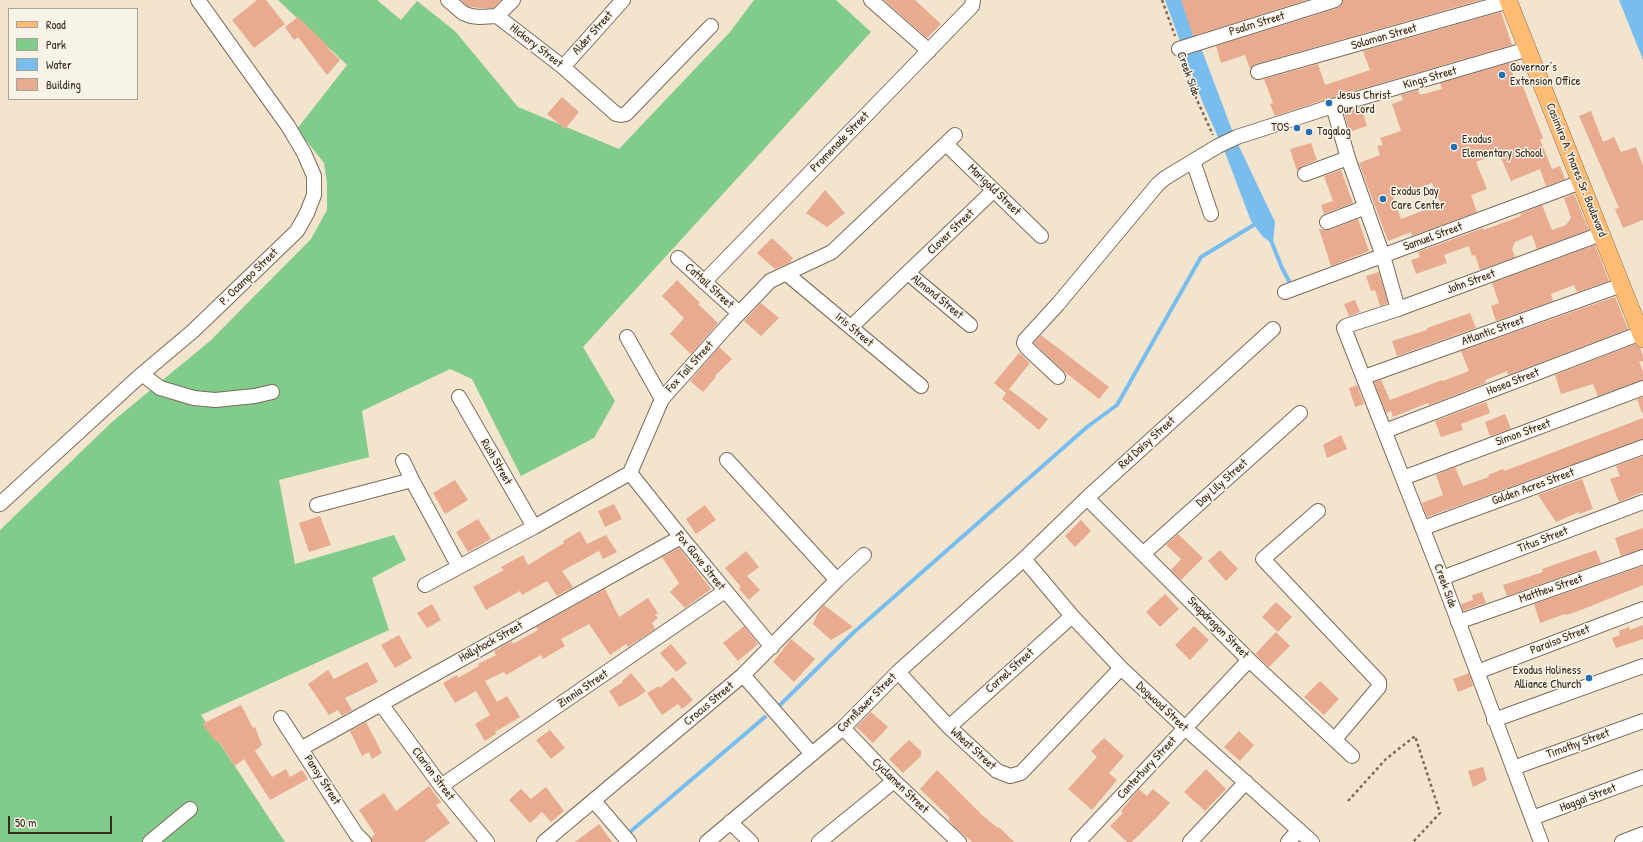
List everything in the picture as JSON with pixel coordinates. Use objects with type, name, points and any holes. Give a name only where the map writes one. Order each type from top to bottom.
[{"type":"main road","name":"Casimiro A. Ynares Sr. Boulevard","points":[[1509,1],[1642,336]]},
{"type":"street","name":"P. Ocampo Street","points":[[0,504],[142,374],[193,331],[297,231],[307,213],[314,195],[314,176],[304,153],[288,126],[198,0]]},
{"type":"street","name":"Hickory Street","points":[[448,0],[463,13],[471,16],[497,16],[563,67],[616,114],[621,115],[626,114],[711,26]]},
{"type":"street","points":[[497,16],[513,0]]},
{"type":"street","name":"Alder Street","points":[[563,67],[623,0]]},
{"type":"street","points":[[871,0],[929,51]]},
{"type":"street","name":"Promenade Street","points":[[704,282],[972,6],[973,0]]},
{"type":"street","name":"Psalm Street","points":[[1181,48],[1335,0]]},
{"type":"street","name":"Solomon Street","points":[[1258,72],[1509,1]]},
{"type":"street","name":"Kings Street","points":[[1058,377],[1027,348],[1024,344],[1025,340],[1058,304],[1158,184],[1165,178],[1237,137],[1333,106],[1528,50]]},
{"type":"street","points":[[1333,106],[1348,158],[1383,256],[1398,309]]},
{"type":"street","name":"Marigold Street","points":[[951,140],[994,190],[1041,236]]},
{"type":"street","name":"Fox Tail Street","points":[[630,472],[662,399],[739,313],[770,281],[832,252],[951,140]]},
{"type":"street","points":[[1305,174],[1348,158]]},
{"type":"street","points":[[1193,161],[1211,214]]},
{"type":"street","name":"Samuel Street","points":[[1285,292],[1581,182]]},
{"type":"street","name":"Clover Street","points":[[908,273],[994,190]]},
{"type":"street","points":[[1327,222],[1366,207]]},
{"type":"street","name":"John Street","points":[[1344,331],[1346,326],[1398,309],[1601,234]]},
{"type":"street","name":"Cattail Street","points":[[678,258],[739,313]]},
{"type":"street","name":"Almond Street","points":[[851,327],[908,273],[970,325]]},
{"type":"street","name":"Iris Street","points":[[787,274],[921,386]]},
{"type":"street","name":"Atlantic Street","points":[[1364,378],[1622,285]]},
{"type":"street","name":"Red Daisy Street","points":[[1024,559],[1087,498],[1273,329]]},
{"type":"street","name":"Creek Side","points":[[1344,331],[1423,528],[1541,842]]},
{"type":"street","name":"Hosea Street","points":[[1385,431],[1642,336]]},
{"type":"street","points":[[627,337],[662,399]]},
{"type":"street","points":[[142,374],[160,388],[194,398],[215,400],[255,396],[272,392]]},
{"type":"street","name":"Simon Street","points":[[1403,478],[1643,388]]},
{"type":"street","name":"Rush Street","points":[[459,397],[534,527]]},
{"type":"street","name":"Day Lily Street","points":[[1144,553],[1300,413]]},
{"type":"street","name":"Golden Acres Street","points":[[1423,528],[1643,447]]},
{"type":"street","points":[[727,460],[837,580]]},
{"type":"street","points":[[403,461],[459,567]]},
{"type":"street","points":[[426,585],[534,527],[630,472]]},
{"type":"street","name":"Fox Glove Street","points":[[630,472],[772,648]]},
{"type":"street","points":[[317,505],[412,480]]},
{"type":"street","name":"Snapdragon Street","points":[[1087,498],[1144,553],[1249,660],[1352,756]]},
{"type":"street","name":"Titus Street","points":[[1442,578],[1643,502]]},
{"type":"street","points":[[1318,511],[1263,559],[1379,682],[1379,687],[1335,739]]},
{"type":"street","name":"Hollyhock Street","points":[[302,748],[681,537]]},
{"type":"street","name":"Crocus Street","points":[[544,842],[743,675],[772,648],[837,580],[864,555]]},
{"type":"street","name":"Matthew Street","points":[[1458,622],[1643,557]]},
{"type":"street","name":"Dogwood Street","points":[[1024,559],[1072,616],[1121,668],[1185,728],[1312,842]]},
{"type":"street","name":"Cornflower Street","points":[[707,842],[843,728],[898,672],[1024,559]]},
{"type":"street","name":"Zinnia Street","points":[[441,786],[725,591]]},
{"type":"street","name":"Paraiso Street","points":[[1476,672],[1643,609]]},
{"type":"street","name":"Cornel Street","points":[[949,727],[1072,616]]},
{"type":"street","name":"Canterbury Street","points":[[1078,842],[1249,660]]},
{"type":"street","points":[[1494,720],[1643,666]]},
{"type":"street","name":"Wheat Street","points":[[898,672],[949,727],[997,771],[1010,776],[1022,773],[1121,668]]},
{"type":"street","points":[[743,675],[812,754]]},
{"type":"street","name":"Clarion Street","points":[[381,704],[441,786],[487,842]]},
{"type":"street","name":"Pansy Street","points":[[281,718],[302,748],[356,834],[364,842]]},
{"type":"street","name":"Timothy Street","points":[[1513,768],[1643,721]]},
{"type":"street","name":"Cyclamen Street","points":[[843,728],[894,781],[959,842]]},
{"type":"street","name":"Haggai Street","points":[[1532,818],[1643,777]]},
{"type":"street","points":[[819,842],[894,781]]},
{"type":"street","points":[[1190,842],[1246,782]]},
{"type":"street","points":[[594,801],[629,842]]},
{"type":"street","points":[[150,842],[190,809]]},
{"type":"street","points":[[730,822],[751,842]]},
{"type":"street","points":[[1288,842],[1299,830]]},
{"type":"street","points":[[1622,842],[1643,834]]},
{"type":"path","name":"Creek Side","points":[[1162,0],[1181,48],[1196,98],[1220,146]]},
{"type":"path","points":[[1348,801],[1386,759],[1415,736],[1440,813],[1413,842]]},
{"type":"green space","points":[[278,0],[377,0],[401,20],[417,1],[455,31],[518,107],[619,149],[730,32],[754,0],[836,0],[871,32],[583,347],[615,401],[594,438],[521,476],[472,379],[450,369],[362,411],[369,457],[279,480],[295,564],[394,535],[406,560],[372,578],[389,630],[201,715],[285,842],[0,842],[0,530],[113,421],[210,341],[311,239],[327,210],[327,183],[324,163],[297,129],[347,65]]},
{"type":"water","points":[[1165,0],[1183,0],[1235,138],[1275,222],[1273,244],[1263,237],[1251,221],[1226,155],[1202,101]]},
{"type":"water","points":[[1619,0],[1643,0],[1643,60]]},
{"type":"building","points":[[257,0],[266,0],[285,24],[254,48],[232,20]]},
{"type":"building","points":[[461,0],[501,0],[493,8],[479,8],[467,6]]},
{"type":"building","points":[[884,0],[915,0],[941,24],[927,38]]},
{"type":"building","points":[[1181,0],[1307,0],[1193,36]]},
{"type":"building","points":[[1343,0],[1481,0],[1256,64],[1250,69],[1245,55],[1221,63],[1216,46],[1338,8]]},
{"type":"building","points":[[1501,12],[1512,45],[1330,98],[1275,116],[1270,104],[1273,103],[1264,79],[1318,64],[1325,85],[1370,70],[1363,51]]},
{"type":"building","points":[[298,17],[340,60],[327,75],[298,37],[294,40],[285,27]]},
{"type":"building","name":"Exodus Elementary School","points":[[1509,63],[1515,81],[1520,79],[1543,138],[1540,140],[1552,169],[1560,166],[1565,179],[1546,186],[1540,169],[1511,181],[1499,153],[1476,162],[1487,189],[1471,195],[1477,212],[1412,236],[1411,232],[1388,241],[1359,163],[1380,155],[1377,146],[1383,145],[1380,138],[1401,131],[1392,104],[1403,100],[1401,95],[1418,90],[1420,95],[1442,89],[1440,83]],"holes":[[[1432,183],[1441,204],[1401,219],[1393,197]]]},
{"type":"building","points":[[562,97],[579,112],[565,129],[547,114]]},
{"type":"building","points":[[1361,107],[1367,126],[1349,132],[1344,112]]},
{"type":"building","points":[[1591,111],[1603,142],[1614,137],[1621,152],[1636,147],[1643,166],[1643,220],[1623,228],[1615,209],[1619,208],[1579,116]]},
{"type":"building","points":[[1311,143],[1317,160],[1302,166],[1297,171],[1290,149]]},
{"type":"building","points":[[1341,170],[1353,203],[1324,214],[1321,205],[1333,201],[1324,176]]},
{"type":"building","points":[[825,190],[845,213],[827,227],[806,213]]},
{"type":"building","points":[[1574,194],[1589,230],[1537,249],[1532,235],[1515,242],[1512,249],[1515,257],[1480,270],[1475,255],[1472,256],[1469,246],[1444,255],[1447,263],[1416,274],[1411,260],[1420,257],[1418,252],[1483,228],[1484,230],[1521,216],[1520,214],[1542,205],[1552,230],[1566,225],[1571,218],[1564,198]]},
{"type":"building","points":[[1358,219],[1369,251],[1331,266],[1319,229],[1330,230]]},
{"type":"building","points":[[772,238],[793,258],[789,263],[775,269],[757,253]]},
{"type":"building","points":[[1595,245],[1609,281],[1577,292],[1574,285],[1551,294],[1553,301],[1496,321],[1491,306],[1499,303],[1492,283]]},
{"type":"building","points":[[1379,272],[1388,303],[1380,306],[1375,290],[1371,291],[1366,276]]},
{"type":"building","points":[[677,280],[700,303],[698,304],[718,323],[691,354],[670,334],[684,318],[662,296]]},
{"type":"building","points":[[1615,297],[1628,329],[1508,375],[1507,371],[1485,380],[1486,383],[1429,405],[1428,403],[1393,417],[1391,411],[1386,413],[1374,382],[1381,380],[1390,400],[1469,371],[1461,351]]},
{"type":"building","points":[[1355,300],[1360,312],[1349,316],[1344,304]]},
{"type":"building","points":[[761,303],[779,318],[761,336],[744,321]]},
{"type":"building","points":[[1470,313],[1476,328],[1397,356],[1392,341],[1427,330],[1427,328]]},
{"type":"building","points":[[1041,335],[1109,387],[1099,399],[1065,372],[1034,343]]},
{"type":"building","points":[[1635,344],[1640,348],[1643,355],[1643,361],[1639,362],[1643,371],[1643,380],[1598,396],[1593,384],[1561,394],[1555,375]]},
{"type":"building","points":[[719,347],[732,359],[715,376],[716,377],[703,392],[690,381]]},
{"type":"building","points":[[1019,353],[1030,363],[1006,393],[994,383]]},
{"type":"building","points":[[1357,385],[1364,404],[1355,407],[1349,388]]},
{"type":"building","points":[[1009,389],[1048,419],[1039,430],[1002,399]]},
{"type":"building","points":[[1643,397],[1643,413],[1642,413],[1637,399]]},
{"type":"building","points":[[1486,402],[1490,413],[1461,424],[1463,430],[1441,437],[1435,421]]},
{"type":"building","points":[[1505,414],[1511,429],[1490,436],[1485,422]]},
{"type":"building","points":[[1643,418],[1643,439],[1427,517],[1422,503],[1443,495],[1436,475],[1455,467],[1463,486],[1489,477],[1488,475],[1503,469],[1504,471],[1515,467]]},
{"type":"building","points":[[1341,435],[1347,449],[1327,458],[1323,445]]},
{"type":"building","points":[[1643,456],[1643,492],[1619,502],[1610,479],[1620,476],[1616,466]]},
{"type":"building","points":[[1582,479],[1593,509],[1579,514],[1579,512],[1556,522],[1538,495]]},
{"type":"building","points":[[455,480],[468,500],[445,514],[433,493]]},
{"type":"building","points":[[614,504],[622,519],[605,527],[598,511]]},
{"type":"building","points":[[705,505],[716,520],[696,534],[686,519]]},
{"type":"building","points":[[320,516],[331,545],[309,552],[299,523]]},
{"type":"building","points":[[478,519],[491,539],[468,552],[456,532]]},
{"type":"building","points":[[1081,520],[1091,531],[1075,547],[1065,536]]},
{"type":"building","points":[[1643,528],[1643,549],[1621,556],[1615,538]]},
{"type":"building","points":[[580,531],[587,544],[606,535],[617,552],[603,559],[599,551],[562,571],[573,587],[557,596],[547,581],[522,595],[520,591],[486,610],[473,587],[504,570],[501,567],[523,555],[528,565],[564,543],[563,541]]},
{"type":"building","points":[[1178,534],[1203,558],[1181,580],[1171,570],[1181,559],[1166,545]]},
{"type":"building","points":[[679,548],[711,589],[685,608],[670,592],[679,583],[662,557]]},
{"type":"building","points":[[1220,550],[1238,569],[1226,581],[1208,561]]},
{"type":"building","points":[[1596,550],[1601,563],[1507,596],[1503,585],[1543,572],[1542,569]]},
{"type":"building","points":[[746,551],[759,567],[747,576],[760,590],[749,600],[739,589],[741,587],[725,568]]},
{"type":"building","points":[[1643,566],[1643,585],[1576,612],[1565,614],[1540,623],[1534,604]]},
{"type":"building","points":[[605,589],[619,617],[648,598],[658,613],[655,615],[658,618],[652,623],[655,629],[628,647],[626,644],[610,655],[589,624],[561,639],[565,646],[543,659],[541,655],[506,675],[504,672],[485,681],[497,702],[507,696],[520,717],[495,732],[496,734],[485,741],[475,724],[490,715],[476,691],[455,703],[443,683],[457,675],[458,678],[479,666],[478,664],[496,655],[494,651],[512,641],[513,644],[538,630],[536,627]]},
{"type":"building","points":[[1482,592],[1486,603],[1463,611],[1461,604],[1473,600],[1472,595]]},
{"type":"building","points":[[1165,594],[1179,609],[1160,627],[1146,612]]},
{"type":"building","points":[[1276,602],[1292,617],[1278,632],[1262,617]]},
{"type":"building","points":[[432,604],[441,620],[427,628],[417,613]]},
{"type":"building","points":[[824,605],[853,627],[831,640],[813,624],[819,611]]},
{"type":"building","points":[[1643,625],[1643,639],[1616,648],[1612,638],[1620,635],[1619,631],[1629,627],[1630,630]]},
{"type":"building","points":[[744,626],[758,644],[738,661],[723,643]]},
{"type":"building","points":[[1194,626],[1209,640],[1190,660],[1175,645]]},
{"type":"building","points":[[1276,632],[1290,646],[1269,667],[1255,654]]},
{"type":"building","points":[[399,635],[412,658],[395,668],[381,645]]},
{"type":"building","points":[[791,639],[815,659],[794,682],[773,662]]},
{"type":"building","points":[[671,644],[687,663],[676,672],[660,653]]},
{"type":"building","points":[[367,662],[378,682],[345,698],[352,710],[342,716],[338,710],[329,715],[308,684],[328,670],[334,679]]},
{"type":"building","points":[[631,673],[646,691],[619,707],[609,691],[623,682],[622,681]]},
{"type":"building","points":[[1469,673],[1473,686],[1458,692],[1453,679]]},
{"type":"building","points":[[673,677],[693,700],[682,709],[678,704],[662,715],[647,693],[659,686],[660,688]]},
{"type":"building","points":[[1320,681],[1339,699],[1324,715],[1304,697]]},
{"type":"building","points":[[241,705],[253,728],[255,727],[262,745],[255,751],[272,777],[286,769],[290,777],[302,770],[308,779],[270,800],[244,759],[235,766],[218,740],[216,742],[202,724]]},
{"type":"building","points":[[871,712],[888,727],[873,743],[856,727]]},
{"type":"building","points":[[366,722],[382,753],[372,759],[369,752],[362,756],[350,731]]},
{"type":"building","points":[[550,730],[565,748],[551,759],[536,740]]},
{"type":"building","points":[[1239,731],[1254,745],[1240,761],[1224,747]]},
{"type":"building","points":[[1104,738],[1124,756],[1109,773],[1117,780],[1092,810],[1068,789],[1097,757],[1091,751]]},
{"type":"building","points":[[909,740],[921,751],[921,756],[903,773],[889,759]]},
{"type":"building","points":[[1483,767],[1487,780],[1473,787],[1468,771]]},
{"type":"building","points":[[1206,769],[1226,789],[1205,811],[1184,792]]},
{"type":"building","points":[[937,770],[982,815],[998,828],[999,827],[1014,842],[972,842],[955,827],[948,819],[950,818],[920,789]]},
{"type":"building","points":[[429,786],[441,802],[436,805],[450,823],[424,842],[372,842],[371,838],[375,834],[359,810],[384,793],[396,811]]},
{"type":"building","points":[[546,787],[564,811],[551,822],[542,812],[530,823],[509,800],[521,789],[531,799]]},
{"type":"building","points":[[1139,789],[1147,796],[1153,789],[1170,803],[1132,842],[1127,842],[1110,826],[1123,813],[1121,811]]},
{"type":"building","points":[[599,824],[612,842],[575,842]]},
{"type":"waterway","points":[[778,707],[853,633],[1087,427],[1117,405],[1201,257],[1257,223]]},
{"type":"waterway","points":[[1270,238],[1282,268],[1290,283]]},
{"type":"waterway","points":[[630,832],[765,717]]},
{"type":"place","name":"Governor’s Extension Office","points":[[1502,75]]},
{"type":"place","name":"Jesus Christ Our Lord","points":[[1329,103]]},
{"type":"place","name":"TOS","points":[[1297,128]]},
{"type":"place","name":"Tagalog","points":[[1309,132]]},
{"type":"place","name":"Exodus Elementary School","points":[[1454,147]]},
{"type":"place","name":"Exodus Day Care Center","points":[[1383,199]]},
{"type":"place","name":"Exodus Holiness Alliance Church","points":[[1589,678]]}]
